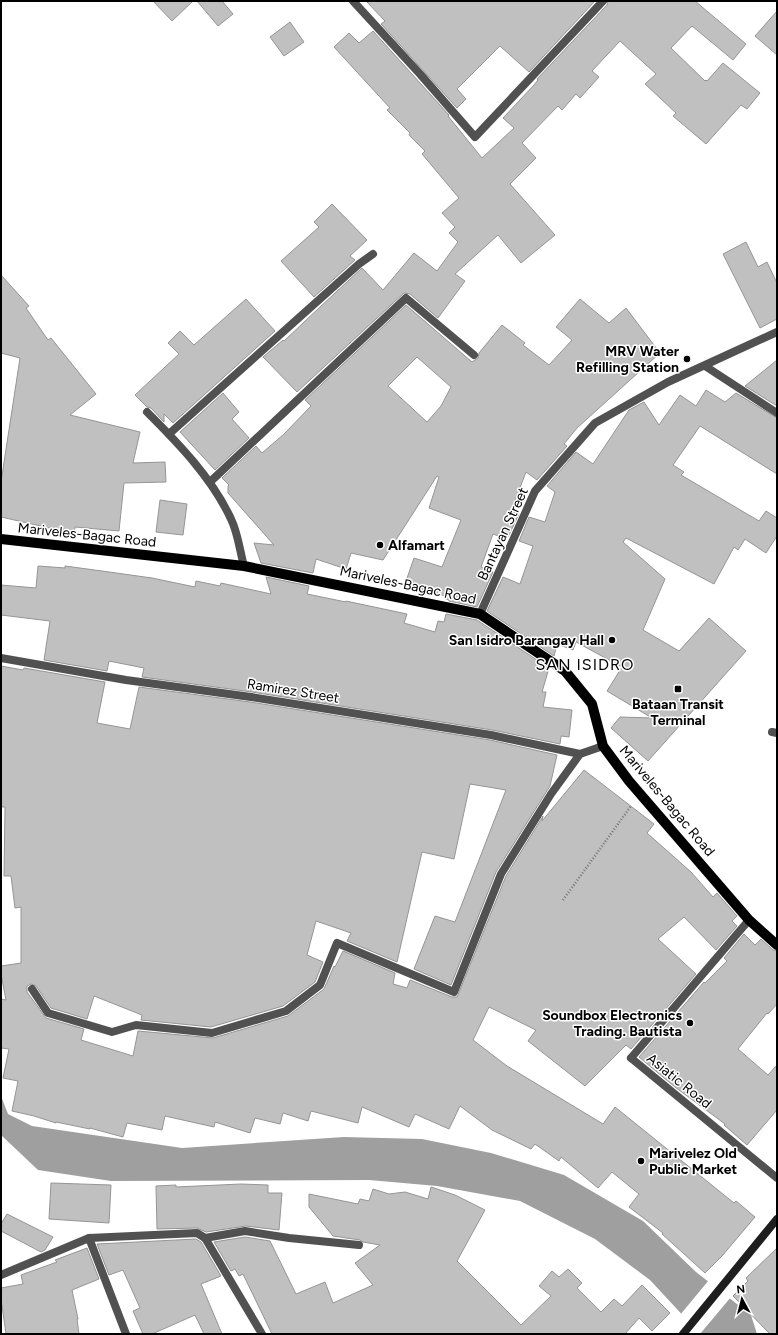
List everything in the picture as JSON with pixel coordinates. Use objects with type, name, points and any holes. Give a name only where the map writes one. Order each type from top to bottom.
[{"type":"main road","name":"Mariveles-Bagac Road","points":[[1,539],[244,566],[480,614],[565,671],[592,704],[603,746],[640,793],[749,920],[777,945]]},
{"type":"main road","points":[[683,1334],[777,1219]]},
{"type":"street","points":[[353,1],[475,137],[603,1]]},
{"type":"street","points":[[169,434],[359,264],[373,254]]},
{"type":"street","points":[[210,482],[406,298],[474,355]]},
{"type":"street","name":"Bantayan Street","points":[[480,614],[535,491],[595,423],[668,382],[777,332]]},
{"type":"street","points":[[704,366],[777,413]]},
{"type":"street","points":[[147,412],[169,434],[210,482],[232,520],[244,566]]},
{"type":"street","name":"Ramirez Street","points":[[1,658],[126,680],[251,697],[491,735],[580,754]]},
{"type":"street","points":[[32,989],[48,1013],[112,1032],[136,1025],[212,1033],[286,1010],[320,985],[337,943],[454,992],[501,874],[552,794],[580,754],[603,746]]},
{"type":"street","name":"Asiatic Road","points":[[749,920],[631,1058],[777,1178]]},
{"type":"street","points":[[206,1238],[245,1231],[289,1238],[358,1245]]},
{"type":"street","points":[[1,1275],[89,1238],[197,1233],[206,1238],[262,1334]]},
{"type":"street","points":[[89,1238],[126,1334]]},
{"type":"path","points":[[563,900],[640,793]]},
{"type":"shaded area","points":[[1,1096],[8,1114],[32,1126],[182,1148],[344,1137],[422,1139],[491,1153],[564,1175],[643,1221],[696,1272],[751,1315],[757,1334],[700,1334],[650,1280],[595,1239],[520,1201],[437,1186],[369,1180],[111,1181],[38,1170],[1,1135]]},
{"type":"pier","points":[[709,1280],[731,1297],[700,1334],[697,1334],[680,1315]]},
{"type":"building","points":[[153,1],[193,1],[172,21]]},
{"type":"building","points":[[197,1],[222,1],[233,14],[218,26]]},
{"type":"building","points":[[366,1],[595,1],[529,72],[500,46],[457,89],[466,99],[457,108],[381,24],[385,21]]},
{"type":"building","points":[[608,1],[695,1],[746,44],[733,60],[692,26],[671,48],[705,81],[707,81],[723,63],[760,93],[747,109],[741,105],[706,144],[673,116],[676,113],[645,84],[656,74],[620,41],[592,71],[599,77],[580,98],[576,94],[562,110],[558,106],[522,143],[536,158],[510,184],[555,235],[521,263],[498,235],[455,274],[465,281],[438,318],[410,294],[404,293],[297,392],[263,357],[283,340],[284,341],[362,268],[383,290],[414,253],[437,271],[458,242],[449,233],[455,227],[442,213],[459,198],[422,154],[425,151],[409,135],[410,133],[387,110],[390,108],[334,47],[349,33],[359,43],[373,31],[449,115],[448,116],[482,158],[514,128],[503,118],[534,85],[538,80],[537,79],[607,5]]},
{"type":"building","points":[[777,11],[777,55],[755,36]]},
{"type":"building","points":[[290,22],[304,42],[284,56],[270,37]]},
{"type":"building","points":[[332,204],[367,240],[350,256],[355,260],[314,297],[281,261],[319,227],[314,222]]},
{"type":"building","points":[[746,242],[758,267],[767,262],[777,283],[777,319],[760,328],[723,254]]},
{"type":"building","points":[[1,275],[29,306],[26,308],[48,340],[51,338],[96,394],[70,415],[140,432],[133,463],[165,462],[166,482],[124,483],[119,531],[75,527],[74,534],[54,532],[54,529],[1,517],[1,482],[20,358],[1,353]]},
{"type":"building","points":[[246,299],[275,331],[173,423],[164,414],[164,422],[151,408],[147,407],[135,395],[179,354],[168,343],[180,331],[194,345]]},
{"type":"building","points":[[580,299],[609,323],[626,308],[660,353],[577,428],[564,444],[567,446],[537,480],[526,472],[511,511],[519,514],[508,537],[501,535],[501,537],[493,534],[481,567],[493,572],[477,607],[449,601],[444,598],[445,596],[405,584],[414,558],[442,567],[461,520],[429,508],[439,477],[437,476],[383,560],[351,553],[346,569],[316,559],[313,573],[261,563],[254,543],[274,545],[228,493],[229,485],[222,478],[256,446],[262,453],[284,434],[311,406],[305,400],[406,305],[472,362],[478,358],[479,353],[502,325],[525,343],[523,345],[549,365],[572,340],[556,327]],"holes":[[[417,357],[451,387],[441,406],[427,422],[388,386]]]},
{"type":"building","points":[[777,360],[777,406],[745,386]]},
{"type":"building","points":[[706,390],[725,402],[736,393],[777,418],[777,474],[700,426],[673,465],[684,472],[681,475],[759,521],[766,511],[777,518],[777,536],[766,553],[745,539],[738,550],[734,547],[714,584],[626,538],[623,542],[665,579],[643,630],[679,651],[709,618],[746,651],[648,761],[611,728],[620,717],[652,718],[607,691],[622,667],[576,642],[573,650],[557,644],[554,656],[487,611],[503,577],[520,584],[533,546],[519,541],[529,517],[545,522],[555,492],[547,486],[576,452],[593,464],[629,410],[644,402],[659,425],[680,395],[696,406]]},
{"type":"building","points":[[223,393],[239,412],[232,419],[249,438],[215,470],[180,432]]},
{"type":"building","points":[[160,500],[187,504],[183,535],[156,532]]},
{"type":"building","points":[[38,566],[65,568],[65,566],[152,578],[195,587],[196,581],[220,586],[221,583],[271,594],[266,577],[309,586],[307,594],[407,614],[404,623],[435,632],[438,621],[444,622],[446,614],[477,620],[549,668],[542,692],[546,692],[543,707],[572,710],[569,737],[561,736],[560,744],[492,730],[252,692],[142,677],[144,668],[109,661],[107,671],[44,660],[50,621],[1,615],[1,585],[36,588]]},
{"type":"building","points":[[1,666],[23,670],[24,668],[105,682],[97,723],[130,729],[139,687],[250,702],[490,740],[557,755],[550,786],[496,872],[451,985],[414,969],[435,916],[455,922],[506,790],[470,784],[454,859],[422,852],[397,962],[347,941],[351,933],[316,921],[307,955],[323,962],[315,982],[283,1006],[211,1027],[141,1020],[142,1015],[94,996],[87,1019],[51,1008],[36,986],[31,984],[27,986],[27,992],[46,1018],[84,1029],[81,1040],[133,1056],[138,1031],[213,1038],[288,1016],[324,989],[334,966],[335,967],[343,951],[395,973],[393,984],[407,988],[410,980],[452,997],[457,997],[506,876],[543,816],[542,821],[584,770],[654,824],[647,833],[691,872],[713,897],[717,893],[737,916],[732,921],[737,926],[716,950],[684,917],[658,939],[696,974],[631,1049],[626,1045],[585,1086],[528,1041],[536,1030],[489,1007],[473,1040],[507,1066],[603,1124],[615,1107],[734,1203],[736,1201],[755,1217],[722,1256],[705,1273],[662,1234],[663,1233],[629,1207],[639,1194],[612,1172],[598,1188],[561,1157],[559,1161],[535,1144],[531,1149],[492,1130],[460,1106],[449,1129],[415,1114],[409,1127],[362,1107],[358,1123],[311,1111],[308,1121],[283,1113],[280,1124],[255,1118],[250,1133],[215,1122],[214,1127],[165,1116],[162,1130],[127,1123],[123,1137],[90,1128],[56,1123],[12,1111],[18,1081],[3,1078],[9,1049],[1,1048],[1,999],[6,1000],[1,966],[21,963],[21,907],[15,908],[11,876],[4,876],[5,807],[1,807]]},
{"type":"building","points":[[744,934],[755,945],[761,939],[773,950],[777,951],[777,1004],[768,1014],[767,1013],[738,1049],[768,1075],[777,1065],[777,1110],[747,1145],[724,1125],[725,1124],[675,1087],[639,1057],[704,982],[705,983],[727,961],[724,958]]},
{"type":"building","points":[[51,1183],[111,1185],[109,1223],[49,1219]]},
{"type":"building","points":[[241,1184],[268,1185],[268,1193],[282,1193],[279,1230],[246,1226],[206,1232],[197,1228],[157,1229],[156,1186],[176,1185],[176,1187]]},
{"type":"building","points":[[431,1187],[455,1195],[485,1210],[457,1261],[521,1325],[551,1296],[539,1286],[552,1271],[559,1277],[568,1269],[582,1283],[577,1288],[601,1312],[614,1299],[622,1306],[642,1285],[670,1313],[652,1331],[639,1318],[625,1334],[272,1334],[243,1274],[239,1276],[235,1269],[231,1271],[214,1242],[245,1237],[270,1241],[296,1294],[325,1282],[333,1303],[373,1285],[355,1263],[380,1245],[333,1236],[309,1207],[309,1194],[358,1204],[360,1199],[369,1201],[373,1189],[389,1194],[405,1192],[428,1199]]},
{"type":"building","points":[[7,1214],[53,1237],[45,1250],[41,1252],[1,1231],[1,1224]]},
{"type":"building","points":[[196,1239],[201,1242],[221,1276],[201,1284],[222,1334],[204,1334],[195,1315],[152,1334],[143,1334],[133,1311],[140,1308],[123,1270],[109,1275],[97,1244]]},
{"type":"building","points":[[87,1248],[99,1279],[72,1290],[78,1319],[79,1334],[6,1334],[1,1288],[23,1284],[21,1275],[57,1262],[55,1260]]},
{"type":"building","points":[[777,1248],[777,1334],[770,1334],[733,1296],[748,1281],[746,1278]]},
{"type":"place","name":"MRV Water Refilling Station","points":[[687,359]]},
{"type":"place","name":"Alfamart","points":[[380,545]]},
{"type":"place","name":"San Isidro Barangay Hall","points":[[612,640]]},
{"type":"place","name":"Bataan Transit Terminal","points":[[678,689]]},
{"type":"place","name":"Soundbox Electronics Trading. Bautista","points":[[690,1023]]},
{"type":"place","name":"Marivelez Old Public Market","points":[[641,1161]]},
{"type":"district","name":"SAN ISIDRO","points":[[585,664]]}]
